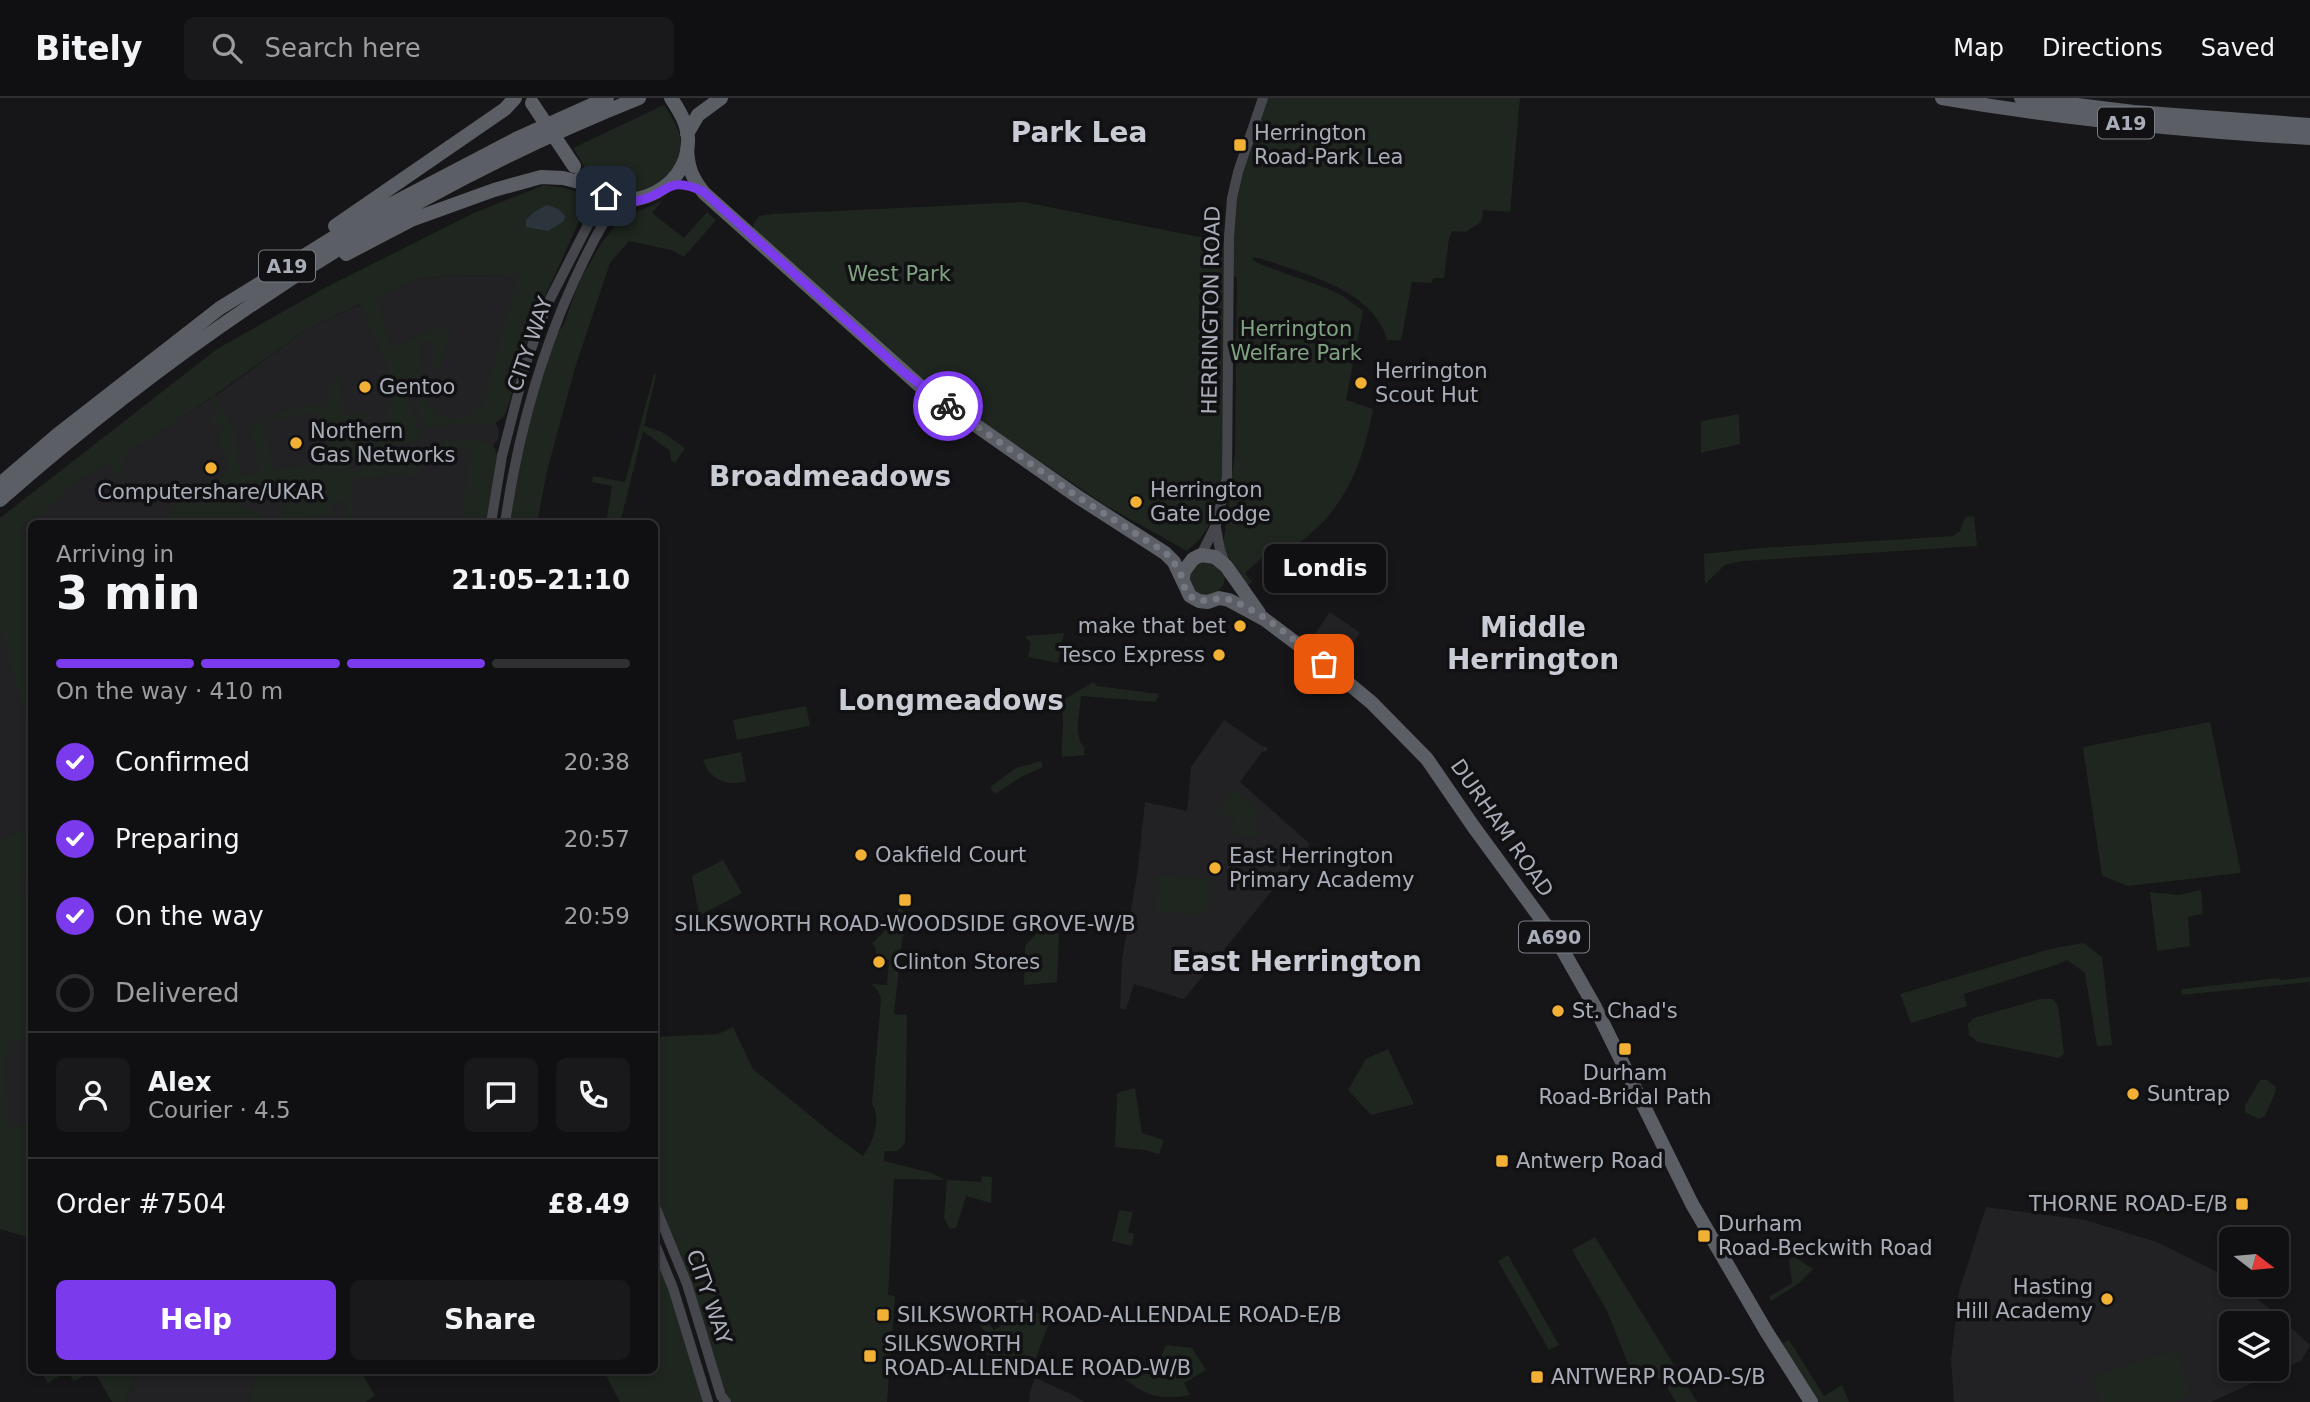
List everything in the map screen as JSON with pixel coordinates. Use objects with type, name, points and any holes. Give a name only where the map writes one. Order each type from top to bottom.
[{"type":"highway","points":[[224,314],[505,109],[515,98]]},
{"type":"highway","name":"A19","points":[[0,484],[57,435],[224,314],[365,218],[516,139],[607,98]]},
{"type":"highway","name":"A19","points":[[0,500],[224,314],[369,230],[518,151],[639,98]]},
{"type":"highway","points":[[666,187],[680,168],[698,115],[721,98]]},
{"type":"highway","name":"A19","points":[[1942,98],[2051,115],[2133,124],[2310,138]]},
{"type":"highway","name":"A19","points":[[2021,98],[2147,114],[2310,125]]},
{"type":"highway","points":[[531,101],[591,187]]},
{"type":"highway","name":"A690","points":[[675,104],[687,142],[690,170],[704,192]]},
{"type":"highway","points":[[224,314],[411,220],[494,190],[541,177],[563,178],[591,187],[606,196],[634,201],[666,187],[684,184],[704,192]]},
{"type":"highway","name":"DURHAM ROAD","points":[[704,192],[920,386],[1078,497],[1166,553],[1174,562],[1190,596],[1199,601],[1229,600],[1264,619],[1336,673],[1419,749],[1559,942],[1603,1022],[1692,1204],[1811,1402]]},
{"type":"highway","name":"DURHAM ROAD","points":[[1166,553],[1215,557],[1264,619]]},
{"type":"highway","points":[[1182,578],[1184,571],[1197,557]]},
{"type":"highway","points":[[1213,600],[1229,584],[1227,569]]},
{"type":"main road","name":"HERRINGTON ROAD","points":[[1197,557],[1216,525],[1227,477],[1229,237],[1232,198],[1263,98]]},
{"type":"main road","name":"CITY WAY","points":[[491,520],[502,456],[526,363],[547,305],[596,211],[591,187]]},
{"type":"main road","name":"CITY WAY","points":[[506,520],[525,422],[560,311],[604,222],[615,208],[634,201]]},
{"type":"main road","name":"HERRINGTON ROAD","points":[[1216,525],[1220,550],[1227,569]]},
{"type":"main road","name":"CITY WAY","points":[[658,1214],[687,1284],[726,1402]]},
{"type":"main road","name":"CITY WAY","points":[[658,1252],[673,1288],[708,1402]]},
{"type":"shaded area","points":[[547,205],[558,209],[565,216],[564,221],[548,231],[526,227],[526,220]]},
{"type":"shaded area","points":[[448,275],[518,276],[521,361],[506,413],[496,423],[498,440],[493,445],[497,455],[486,520],[30,520],[60,492],[215,396],[307,329],[413,280]]},
{"type":"shaded area","points":[[28,522],[28,1182],[0,1183],[0,548]]},
{"type":"shaded area","points":[[1330,612],[1360,633],[1339,663],[1310,641]]},
{"type":"shaded area","name":"East Herrington Primary Academy","points":[[1224,720],[1267,747],[1267,751],[1262,752],[1240,782],[1310,844],[1184,999],[1134,984],[1126,1010],[1120,1008],[1122,959],[1137,875],[1145,802],[1187,811],[1191,767]]},
{"type":"shaded area","name":"Hasting Hill Academy","points":[[1986,1207],[2085,1220],[2157,1242],[2219,1274],[2219,1297],[2254,1297],[2272,1311],[2219,1311],[2219,1381],[2256,1381],[2211,1402],[1954,1402],[1951,1360],[1959,1291]]},
{"type":"shaded area","name":"Hasting Hill Academy","points":[[2289,1326],[2310,1345],[2302,1360],[2289,1366]]},
{"type":"shaded area","points":[[135,1374],[257,1374],[249,1402],[126,1402]]},
{"type":"shaded area","points":[[1035,1378],[1069,1393],[1085,1402],[1029,1402]]},
{"type":"green space","name":"Herrington Welfare Park","points":[[1265,98],[1520,98],[1510,212],[1483,210],[1481,222],[1466,232],[1452,231],[1444,278],[1433,278],[1432,283],[1412,282],[1401,341],[1387,340],[1380,323],[1368,308],[1353,296],[1315,277],[1252,258],[1257,263],[1343,296],[1363,311],[1346,400],[1373,409],[1358,464],[1339,502],[1317,528],[1273,564],[1264,556],[1245,573],[1252,582],[1248,585],[1244,583],[1223,547],[1235,452],[1237,277],[1230,276],[1232,198]]},
{"type":"green space","points":[[664,105],[676,124],[681,139],[679,160],[672,173],[662,182],[635,193],[607,188],[595,180],[573,148]]},
{"type":"green space","points":[[544,185],[575,191],[584,198],[587,204],[542,303],[504,416],[488,424],[456,423],[428,428],[421,423],[414,385],[406,387],[420,439],[370,454],[354,462],[343,476],[363,466],[444,441],[473,439],[493,445],[497,455],[486,520],[461,520],[471,447],[423,454],[418,461],[419,475],[408,476],[407,472],[350,480],[355,520],[348,520],[345,502],[331,503],[332,513],[310,516],[311,520],[278,520],[281,510],[302,493],[279,492],[268,488],[260,491],[241,508],[258,512],[265,520],[164,520],[178,496],[201,503],[206,485],[225,474],[228,461],[219,442],[223,427],[208,422],[217,409],[211,398],[126,453],[120,479],[109,462],[61,492],[63,496],[32,520],[28,520],[19,530],[28,543],[28,724],[0,627],[0,518],[217,349],[321,290],[474,213]],"holes":[[[448,275],[518,276],[483,403],[468,417],[451,419],[436,414],[427,405],[419,350],[421,341],[432,342],[434,369],[439,371],[452,323],[390,348],[377,297],[413,280]],[[360,304],[387,366],[392,401],[386,402],[388,423],[382,430],[363,435],[360,424],[367,421],[368,413],[344,416],[338,373],[330,386],[325,406],[296,408],[266,420],[317,413],[320,435],[331,434],[329,455],[315,457],[316,464],[272,470],[265,420],[251,427],[259,473],[240,477],[235,433],[215,395],[307,329]]]},
{"type":"green space","points":[[662,201],[652,213],[684,238],[707,212],[716,220],[684,257],[671,250],[629,241],[610,263],[575,368],[547,471],[538,520],[506,520],[547,348],[564,324],[579,282],[602,242],[622,218]]},
{"type":"green space","name":"West Park","points":[[1024,202],[1225,242],[1222,477],[1211,523],[1187,551],[1105,505],[933,389],[754,230],[753,225],[759,216],[772,214]]},
{"type":"green space","points":[[654,374],[656,375],[644,426],[662,432],[685,448],[675,463],[671,460],[670,451],[643,431],[621,520],[610,520],[607,517],[612,486],[592,482],[593,476],[625,482]]},
{"type":"green space","points":[[1739,414],[1740,444],[1701,453],[1701,421]]},
{"type":"green space","points":[[1974,516],[1977,546],[1743,561],[1725,565],[1705,584],[1704,554],[1953,536],[1960,531],[1965,517]]},
{"type":"green space","points":[[1212,560],[1225,576],[1224,582],[1220,590],[1212,594],[1197,594],[1188,579],[1195,563]]},
{"type":"green space","points":[[1064,633],[1058,663],[1028,657],[1031,642],[1026,636]]},
{"type":"green space","points":[[1093,682],[1097,686],[1159,694],[1156,702],[1081,696],[1078,730],[1084,755],[1062,757],[1063,722],[1060,702]]},
{"type":"green space","points":[[806,706],[810,726],[737,740],[733,720]]},
{"type":"green space","points":[[2210,722],[2241,873],[2128,886],[2102,876],[2083,747]]},
{"type":"green space","points":[[741,752],[746,781],[739,783],[726,782],[715,777],[703,760]]},
{"type":"green space","points":[[1041,761],[1043,767],[995,794],[990,787],[1016,768]]},
{"type":"green space","points":[[1233,790],[1257,809],[1255,837],[1233,836],[1234,816],[1215,815]]},
{"type":"green space","points":[[28,830],[28,872],[21,883],[28,910],[28,1039],[8,1041],[10,1057],[3,1058],[9,1127],[27,1125],[28,1237],[0,1229],[0,839]]},
{"type":"green space","points":[[723,860],[742,893],[699,916],[692,876]]},
{"type":"green space","points":[[1158,876],[1210,879],[1208,914],[1156,912]]},
{"type":"green space","points":[[2201,890],[2203,914],[2188,917],[2190,946],[2157,951],[2150,892],[2179,895]]},
{"type":"green space","points":[[899,908],[910,916],[902,941],[894,1014],[907,1015],[905,1142],[897,1151],[885,1151],[884,1161],[932,1173],[945,1180],[894,1179],[888,1295],[895,1296],[887,1402],[726,1402],[658,1212],[658,1037],[718,1034],[733,1027],[753,1069],[863,1156],[873,1137],[876,1123],[872,1104],[881,999],[872,984],[887,985],[889,960],[876,958],[876,948],[872,943],[882,934]]},
{"type":"green space","points":[[1049,920],[1059,935],[1057,982],[1024,985],[1025,946]]},
{"type":"green space","points":[[2084,943],[2102,957],[2112,1045],[2097,1046],[2085,973],[2067,960],[1964,994],[1967,1006],[1911,1023],[1900,994],[2054,948]]},
{"type":"green space","points":[[2310,977],[2310,988],[2309,982],[2182,995],[2181,992],[2182,989]]},
{"type":"green space","points":[[2040,999],[2053,999],[2058,1006],[2064,1054],[2059,1058],[1978,1042],[1969,1035],[1968,1024],[1974,1018]]},
{"type":"green space","points":[[1388,1049],[1414,1104],[1371,1115],[1348,1090],[1366,1059]]},
{"type":"green space","points":[[2260,1080],[2267,1080],[2275,1086],[2276,1091],[2265,1116],[2259,1119],[2245,1112],[2245,1106]]},
{"type":"green space","points":[[1135,1088],[1142,1133],[1164,1140],[1159,1154],[1115,1147],[1117,1093]]},
{"type":"green space","points":[[982,1176],[992,1177],[991,1203],[966,1196],[956,1228],[950,1229],[944,1218],[947,1180],[981,1182]]},
{"type":"green space","points":[[1119,1210],[1133,1212],[1128,1232],[1134,1234],[1132,1246],[1112,1241]]},
{"type":"green space","points":[[1595,1237],[1697,1402],[1676,1402],[1664,1383],[1656,1378],[1635,1381],[1608,1313],[1572,1250]]},
{"type":"green space","points":[[658,1251],[708,1402],[620,1402],[605,1374],[658,1374]]},
{"type":"green space","points":[[1508,1255],[1559,1345],[1549,1350],[1498,1261]]},
{"type":"green space","points":[[1795,1257],[1813,1269],[1798,1284],[1771,1301],[1769,1297],[1792,1283],[1789,1259]]},
{"type":"green space","points":[[1024,1299],[1030,1310],[1051,1318],[1032,1368],[982,1353],[986,1333],[977,1322],[986,1314],[992,1321],[989,1324],[994,1330],[1013,1319],[1021,1318],[1021,1310],[1017,1310],[1016,1301]]},
{"type":"green space","points":[[1789,1340],[1824,1396],[1842,1385],[1849,1402],[1817,1402],[1781,1344]]},
{"type":"green space","points":[[1166,1345],[1192,1348],[1206,1370],[1184,1383],[1190,1395],[1157,1396],[1140,1389],[1114,1370],[1116,1364],[1153,1376]]},
{"type":"green space","points":[[2177,1350],[2191,1396],[2173,1402],[2100,1402],[2092,1376]]},
{"type":"green space","points":[[42,1374],[62,1374],[48,1383]]},
{"type":"green space","points":[[69,1374],[88,1374],[74,1381]]},
{"type":"green space","points":[[96,1374],[135,1374],[126,1402],[112,1402]]},
{"type":"green space","points":[[257,1374],[362,1374],[375,1396],[365,1402],[249,1402]]},
{"type":"way so far","points":[[948,406],[1033,467],[1166,553],[1174,562],[1190,596],[1199,601],[1208,602],[1219,598],[1237,604],[1264,619],[1324,664]]},
{"type":"place","name":"Herrington Road-Park Lea","points":[[1240,145]]},
{"type":"place","name":"Herrington Scout Hut","points":[[1361,383]]},
{"type":"place","name":"Gentoo","points":[[365,387]]},
{"type":"place","name":"Northern Gas Networks","points":[[296,443]]},
{"type":"place","name":"Computershare/UKAR","points":[[211,468]]},
{"type":"place","name":"Herrington Gate Lodge","points":[[1136,502]]},
{"type":"place","name":"make that bet","points":[[1240,626]]},
{"type":"place","name":"Tesco Express","points":[[1219,655]]},
{"type":"place","name":"Londis","points":[[1324,664]]},
{"type":"place","name":"Oakfield Court","points":[[861,855]]},
{"type":"place","name":"East Herrington Primary Academy","points":[[1215,868]]},
{"type":"place","name":"SILKSWORTH ROAD-WOODSIDE GROVE-W/B","points":[[905,900]]},
{"type":"place","name":"Clinton Stores","points":[[879,962]]},
{"type":"place","name":"St. Chad's","points":[[1558,1011]]},
{"type":"place","name":"Durham Road-Bridal Path","points":[[1625,1049]]},
{"type":"place","name":"Suntrap","points":[[2133,1094]]},
{"type":"place","name":"Antwerp Road","points":[[1502,1161]]},
{"type":"place","name":"THORNE ROAD-E/B","points":[[2242,1204]]},
{"type":"place","name":"Durham Road-Beckwith Road","points":[[1704,1236]]},
{"type":"place","name":"Hasting Hill Academy","points":[[2107,1299]]},
{"type":"place","name":"SILKSWORTH ROAD-ALLENDALE ROAD-E/B","points":[[883,1315]]},
{"type":"place","name":"SILKSWORTH ROAD-ALLENDALE ROAD-W/B","points":[[870,1356]]},
{"type":"place","name":"ANTWERP ROAD-S/B","points":[[1537,1377]]},
{"type":"district","name":"Park Lea","points":[[1079,132]]},
{"type":"district","name":"Broadmeadows","points":[[830,476]]},
{"type":"district","name":"Middle Herrington","points":[[1533,643]]},
{"type":"district","name":"Longmeadows","points":[[951,700]]},
{"type":"district","name":"East Herrington","points":[[1297,961]]},
{"type":"route","points":[[606,196],[634,201],[675,184],[689,185],[704,192],[901,370],[948,406]]}]
